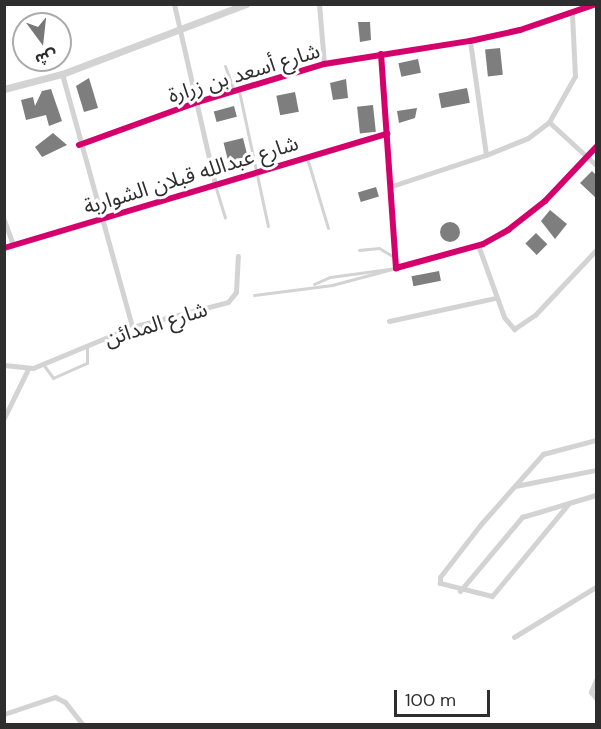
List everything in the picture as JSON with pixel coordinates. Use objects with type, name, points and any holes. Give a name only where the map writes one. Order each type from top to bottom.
[{"type":"street","points":[[174,4],[215,185]]},
{"type":"street","points":[[4,89],[62,74],[246,4]]},
{"type":"street","points":[[319,4],[324,63]]},
{"type":"street","name":"شارع أسعد بن زرارة","points":[[79,145],[198,102],[324,63],[471,41],[572,15],[596,4]]},
{"type":"street","points":[[392,186],[486,155],[528,138],[549,122],[575,76],[572,15]]},
{"type":"street","points":[[471,41],[486,155]]},
{"type":"street","points":[[381,54],[396,268],[478,245],[516,225],[597,147]]},
{"type":"street","points":[[62,74],[79,145],[132,327]]},
{"type":"street","points":[[549,122],[597,165]]},
{"type":"street","name":"شارع عبدالله قبلان الشواربة","points":[[4,248],[387,134]]},
{"type":"street","points":[[4,220],[13,245]]},
{"type":"street","points":[[478,245],[495,298],[509,327],[519,327],[597,250]]},
{"type":"street","name":"شارع المدائن","points":[[28,369],[132,327],[230,301],[236,292],[238,256]]},
{"type":"street","points":[[389,321],[495,298]]},
{"type":"street","points":[[4,364],[28,369],[4,418]]},
{"type":"street","points":[[569,503],[493,595],[460,591],[441,585],[440,577],[546,452],[597,440]]},
{"type":"street","points":[[515,486],[597,470]]},
{"type":"street","points":[[460,591],[522,517],[597,495]]},
{"type":"street","points":[[514,637],[597,587]]},
{"type":"street","points":[[597,680],[591,692],[597,698]]},
{"type":"street","points":[[4,714],[55,697],[65,702],[82,724]]},
{"type":"lane","points":[[225,66],[236,90],[259,171],[268,226]]},
{"type":"lane","points":[[306,157],[328,228]]},
{"type":"lane","points":[[215,185],[225,218]]},
{"type":"lane","points":[[359,250],[379,248],[395,258]]},
{"type":"lane","points":[[254,295],[314,284],[330,277],[396,268]]},
{"type":"lane","points":[[314,284],[332,285],[396,268]]},
{"type":"lane","points":[[43,364],[52,378],[87,363],[87,346]]},
{"type":"building","points":[[358,22],[370,22],[371,40],[360,42]]},
{"type":"building","points":[[500,48],[503,75],[488,76],[485,50]]},
{"type":"building","points":[[418,59],[421,73],[401,77],[398,63]]},
{"type":"building","points":[[89,78],[98,108],[84,112],[76,86]]},
{"type":"building","points":[[346,79],[348,98],[333,100],[330,83]]},
{"type":"building","points":[[467,88],[470,103],[441,108],[439,94]]},
{"type":"building","points":[[51,89],[62,121],[49,126],[46,115],[26,120],[21,100],[33,97],[35,106],[42,91]]},
{"type":"building","points":[[295,92],[299,112],[280,115],[276,96]]},
{"type":"building","points":[[373,105],[376,132],[360,134],[357,107]]},
{"type":"building","points":[[234,106],[237,117],[217,122],[214,111]]},
{"type":"building","points":[[417,108],[415,118],[399,123],[397,111]]},
{"type":"building","points":[[53,133],[67,145],[42,157],[35,147]]},
{"type":"building","points":[[243,138],[249,162],[230,167],[224,143]]},
{"type":"building","points":[[592,171],[597,176],[597,199],[580,183]]},
{"type":"building","points":[[376,187],[379,197],[361,202],[358,193]]},
{"type":"building","points":[[550,210],[567,224],[555,239],[541,221]]},
{"type":"building","points":[[446,222],[454,222],[460,228],[460,236],[454,242],[446,242],[440,236],[440,228]]},
{"type":"building","points":[[536,233],[547,244],[537,255],[525,244]]},
{"type":"building","points":[[439,271],[441,281],[413,286],[412,276]]},
{"type":"cycle path","points":[[79,145],[198,102],[324,64],[470,41],[520,30],[596,4]]},
{"type":"cycle path","points":[[381,54],[396,268],[483,244],[508,230],[545,201],[596,147]]},
{"type":"cycle path","points":[[4,248],[387,134]]}]
